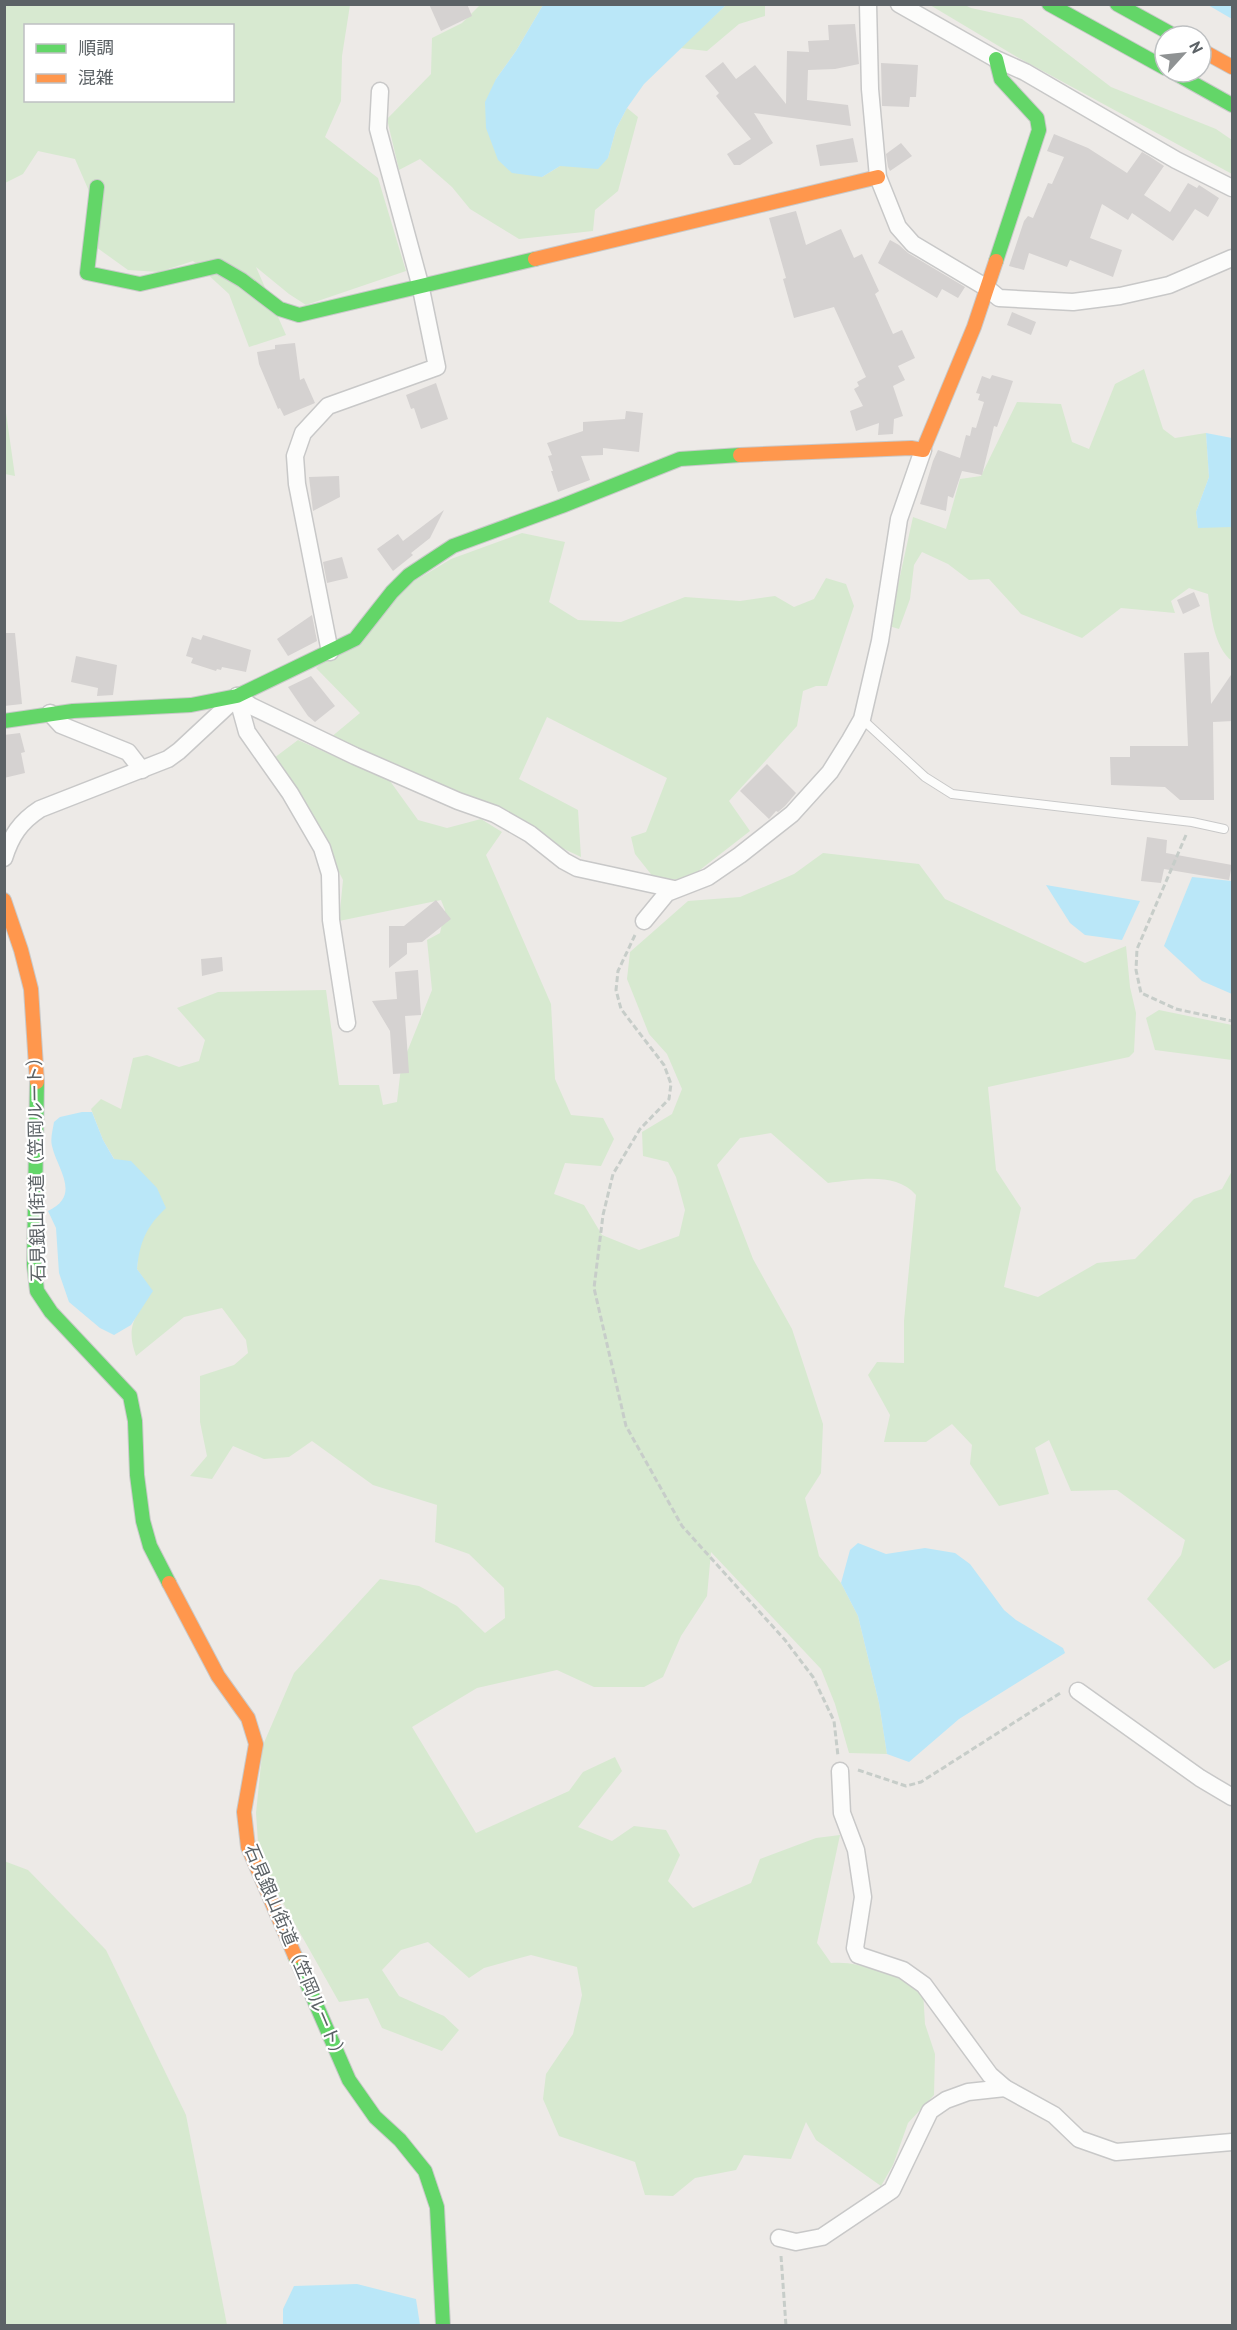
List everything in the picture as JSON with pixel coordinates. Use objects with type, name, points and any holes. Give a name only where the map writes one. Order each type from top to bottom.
[{"type":"main road","points":[[1049,4],[1153,61]]},
{"type":"main road","points":[[1117,4],[1153,24]]},
{"type":"main road","points":[[1213,56],[1233,67]]},
{"type":"main road","points":[[4,721],[50,713],[183,706],[237,696],[355,639],[392,592],[409,575],[453,546],[680,459],[704,456],[911,448],[923,450],[974,327],[1039,130],[1037,118],[1001,79],[996,59]]},
{"type":"main road","points":[[1195,84],[1233,105]]},
{"type":"main road","points":[[97,187],[87,273],[140,284],[218,266],[242,279],[280,309],[299,315],[420,284],[878,177]]},
{"type":"main road","name":"石見銀山街道（笠岡ルート）","points":[[4,900],[28,976],[33,1001],[36,1074],[34,1264],[37,1292],[51,1312],[130,1396],[135,1421],[141,1509],[150,1546],[218,1676],[248,1718],[256,1744],[244,1812],[248,1847],[349,2080],[375,2117],[400,2140],[425,2171],[437,2207],[443,2325]]},
{"type":"street","points":[[868,4],[870,89],[878,177],[898,227],[913,244],[987,288],[999,298],[1073,302],[1120,296],[1168,285],[1233,258]]},
{"type":"street","points":[[899,4],[996,59],[1025,72],[1176,160],[1233,188]]},
{"type":"street","points":[[330,652],[297,484],[296,456],[303,433],[328,406],[437,367],[420,284],[378,129],[380,91]]},
{"type":"street","points":[[644,921],[667,893],[708,877],[792,814],[830,772],[862,719],[880,641],[899,519],[923,450]]},
{"type":"street","points":[[237,696],[251,706],[354,756],[458,801],[495,814],[530,834],[564,861],[577,868],[674,889]]},
{"type":"street","points":[[4,858],[16,830],[24,820],[40,809],[168,759],[237,696]]},
{"type":"street","points":[[237,696],[247,732],[290,793],[322,848],[330,874],[331,920],[347,1023]]},
{"type":"street","points":[[50,713],[61,725],[128,753],[142,770]]},
{"type":"street","points":[[1078,1691],[1200,1778],[1233,1797]]},
{"type":"street","points":[[840,1771],[842,1812],[856,1850],[863,1897],[855,1948],[858,1955],[903,1970],[924,1985],[990,2075],[1005,2088],[1054,2115],[1079,2139],[1116,2152],[1233,2142]]},
{"type":"street","points":[[779,2238],[796,2242],[822,2237],[892,2190],[930,2110],[946,2100],[968,2092],[1005,2088]]},
{"type":"lane","points":[[862,719],[925,777],[952,794],[1192,822],[1224,829]]},
{"type":"path","points":[[1192,822],[1137,949],[1136,970],[1142,993],[1176,1009],[1233,1021]]},
{"type":"path","points":[[644,921],[627,948],[618,971],[616,990],[621,1009],[664,1065],[671,1084],[669,1099],[640,1129],[613,1174],[603,1215],[594,1288],[626,1426],[682,1526],[785,1640],[813,1677],[834,1721],[840,1771],[856,1770],[906,1786],[921,1782],[1060,1692],[1078,1691]]},
{"type":"path","points":[[779,2238],[786,2325]]},
{"type":"green space","points":[[481,4],[543,5],[516,51],[496,79],[542,177],[560,166],[608,158],[616,129],[627,108],[638,117],[618,191],[595,210],[593,231],[519,239],[470,209],[452,187],[420,159],[399,170],[387,119],[431,74],[432,38],[462,23]]},
{"type":"green space","points":[[5,5],[350,5],[342,56],[341,101],[325,137],[378,178],[406,271],[306,305],[256,267],[286,335],[249,347],[229,294],[193,261],[159,272],[128,270],[96,247],[92,198],[75,159],[38,151],[23,174],[5,183]]},
{"type":"green space","points":[[726,5],[765,5],[765,16],[739,24],[707,51],[680,48]]},
{"type":"green space","points":[[930,5],[965,5],[1022,19],[1111,87],[1216,129],[1232,140],[1232,174],[1017,57]]},
{"type":"green space","points":[[1144,369],[1163,429],[1175,438],[1206,433],[1209,477],[1196,512],[1198,527],[1232,527],[1232,661],[1217,639],[1208,594],[1189,588],[1171,601],[1175,613],[1121,608],[1082,638],[1021,614],[989,579],[969,580],[948,564],[922,552],[914,565],[910,599],[899,629],[889,626],[913,517],[946,529],[960,479],[981,476],[1017,402],[1061,404],[1072,442],[1089,449],[1115,384]]},
{"type":"green space","points":[[5,406],[15,476],[5,474]]},
{"type":"green space","points":[[522,533],[565,542],[549,602],[578,620],[621,622],[685,597],[740,601],[775,596],[794,607],[814,599],[826,578],[846,584],[854,606],[827,686],[816,686],[803,691],[797,726],[729,801],[750,831],[687,880],[654,878],[635,854],[631,837],[646,832],[667,778],[547,717],[519,779],[578,810],[581,857],[330,738],[360,713],[316,668],[413,582],[451,559]]},
{"type":"green space","points":[[298,740],[390,781],[418,820],[447,828],[481,819],[502,832],[486,855],[551,1004],[555,1079],[571,1115],[603,1118],[614,1139],[601,1166],[565,1163],[554,1194],[584,1205],[602,1235],[639,1250],[679,1236],[685,1210],[676,1177],[668,1162],[643,1156],[642,1132],[672,1114],[682,1089],[667,1054],[649,1034],[627,979],[630,952],[688,901],[740,897],[794,874],[823,853],[919,864],[945,899],[1085,963],[1126,946],[1130,987],[1136,1013],[1134,1052],[1129,1057],[988,1087],[996,1170],[1021,1208],[1004,1287],[1038,1297],[1097,1263],[1135,1259],[1194,1199],[1222,1189],[1232,1171],[1232,1659],[1214,1669],[1147,1599],[1181,1555],[1185,1540],[1117,1490],[1071,1491],[1049,1440],[1035,1448],[1049,1494],[999,1506],[970,1464],[972,1445],[952,1424],[926,1442],[884,1442],[890,1415],[868,1375],[877,1362],[904,1363],[904,1321],[916,1195],[907,1187],[886,1180],[863,1179],[828,1183],[771,1133],[740,1138],[717,1165],[753,1259],[792,1329],[823,1424],[821,1473],[805,1498],[819,1556],[841,1583],[858,1616],[879,1703],[887,1754],[849,1753],[835,1704],[821,1669],[711,1552],[707,1596],[681,1636],[663,1677],[644,1687],[594,1687],[557,1670],[477,1688],[412,1727],[476,1833],[569,1791],[583,1772],[615,1757],[622,1771],[578,1827],[612,1841],[634,1826],[666,1830],[680,1855],[668,1881],[693,1908],[751,1883],[760,1859],[816,1838],[840,1835],[817,1943],[831,1963],[853,1964],[914,1977],[923,1991],[925,2024],[935,2054],[934,2095],[908,2123],[893,2165],[881,2186],[816,2140],[806,2122],[791,2159],[744,2155],[736,2170],[695,2178],[673,2196],[645,2195],[635,2162],[559,2136],[543,2099],[546,2074],[573,2034],[582,1995],[577,1967],[531,1955],[484,1968],[469,1978],[428,1942],[401,1950],[382,1970],[399,1996],[444,2016],[459,2030],[442,2051],[382,2028],[368,1998],[339,2002],[269,1878],[258,1842],[256,1813],[263,1745],[294,1673],[380,1579],[419,1586],[457,1606],[485,1633],[505,1618],[504,1588],[469,1554],[435,1542],[437,1505],[373,1485],[312,1441],[289,1457],[264,1459],[233,1446],[212,1479],[190,1476],[207,1456],[200,1422],[200,1376],[234,1365],[248,1353],[246,1340],[222,1308],[184,1317],[136,1356],[133,1345],[134,1322],[152,1291],[137,1269],[139,1246],[151,1221],[103,1140],[91,1109],[101,1099],[121,1109],[133,1058],[147,1055],[179,1067],[199,1061],[205,1040],[177,1008],[218,992],[326,990],[339,1085],[379,1085],[383,1105],[397,1102],[401,1067],[432,990],[427,940],[440,933],[445,910],[441,900],[339,921],[343,880],[315,824],[274,758]]},
{"type":"green space","points":[[1159,1010],[1232,1025],[1232,1060],[1155,1050],[1146,1018]]},
{"type":"green space","points":[[4,1861],[28,1870],[106,1950],[186,2115],[227,2325],[5,2325]]},
{"type":"water","points":[[543,5],[726,5],[644,84],[616,129],[608,158],[598,169],[560,166],[542,177],[512,173],[498,160],[486,128],[485,102],[496,79],[516,51]]},
{"type":"water","points":[[1208,5],[1232,5],[1232,19]]},
{"type":"water","points":[[1206,433],[1232,438],[1232,527],[1198,528],[1196,512],[1209,477]]},
{"type":"water","points":[[1192,877],[1232,881],[1232,994],[1202,981],[1164,946]]},
{"type":"water","points":[[1046,885],[1140,901],[1122,940],[1085,935],[1070,923]]},
{"type":"water","points":[[92,1112],[103,1140],[114,1159],[131,1161],[157,1188],[166,1208],[145,1235],[138,1259],[137,1269],[153,1291],[131,1325],[114,1335],[100,1328],[69,1302],[59,1273],[56,1228],[48,1211],[58,1205],[66,1189],[51,1143],[54,1122],[60,1117]]},
{"type":"water","points":[[858,1543],[886,1554],[925,1548],[955,1553],[970,1564],[1004,1610],[1016,1620],[1063,1648],[1065,1653],[959,1719],[909,1762],[887,1754],[879,1703],[858,1616],[841,1583],[850,1550]]},
{"type":"water","points":[[357,2284],[416,2299],[420,2325],[283,2325],[283,2309],[294,2286]]},
{"type":"building","points":[[429,4],[467,4],[472,16],[441,31]]},
{"type":"building","points":[[855,24],[859,64],[835,69],[808,70],[807,100],[848,105],[851,126],[754,113],[773,143],[740,165],[734,165],[727,154],[751,139],[716,96],[719,93],[705,76],[723,62],[736,79],[755,65],[786,104],[787,51],[809,52],[808,41],[829,40],[828,25]]},
{"type":"building","points":[[881,63],[918,65],[916,97],[910,97],[909,107],[882,106]]},
{"type":"building","points":[[1054,134],[1088,148],[1127,173],[1142,152],[1164,166],[1144,195],[1170,212],[1188,183],[1197,188],[1199,185],[1219,198],[1208,217],[1195,209],[1173,241],[1132,213],[1128,220],[1102,204],[1090,238],[1122,250],[1113,277],[1070,260],[1067,267],[1029,253],[1024,270],[1009,266],[1024,221],[1028,216],[1033,218],[1048,183],[1052,184],[1064,157],[1047,151]]},
{"type":"building","points":[[853,138],[858,162],[820,166],[816,145]]},
{"type":"building","points":[[901,143],[912,156],[890,171],[886,154]]},
{"type":"building","points":[[796,211],[806,245],[841,229],[854,258],[862,254],[879,291],[875,294],[893,334],[902,330],[915,358],[898,366],[905,380],[893,386],[903,416],[894,419],[893,434],[878,435],[879,423],[856,431],[850,411],[863,406],[854,389],[859,386],[857,382],[866,377],[834,307],[794,318],[783,279],[786,278],[769,218]]},
{"type":"building","points":[[890,240],[965,287],[958,298],[942,289],[937,298],[878,263]]},
{"type":"building","points":[[1012,312],[1036,322],[1031,335],[1007,325]]},
{"type":"building","points":[[295,343],[300,380],[304,378],[315,403],[284,416],[280,408],[278,409],[259,364],[257,352],[275,349],[275,345]]},
{"type":"building","points":[[992,375],[1013,381],[997,427],[994,426],[982,475],[962,471],[953,498],[948,496],[946,511],[920,504],[938,450],[960,458],[966,435],[970,436],[972,427],[976,428],[984,402],[978,400],[980,394],[976,393],[982,376],[990,379]]},
{"type":"building","points":[[436,383],[448,419],[421,429],[414,408],[411,409],[406,395]]},
{"type":"building","points":[[626,411],[643,413],[639,452],[603,448],[603,455],[581,456],[590,480],[558,492],[548,456],[552,455],[547,443],[583,431],[583,422],[625,419]]},
{"type":"building","points":[[339,476],[340,497],[313,511],[309,477]]},
{"type":"building","points":[[444,510],[430,538],[393,571],[377,549],[398,534],[403,541]]},
{"type":"building","points":[[342,557],[348,578],[327,583],[323,562]]},
{"type":"building","points":[[1194,592],[1200,606],[1183,614],[1177,600]]},
{"type":"building","points":[[312,615],[317,641],[288,656],[277,639]]},
{"type":"building","points":[[4,633],[15,633],[22,704],[4,706]]},
{"type":"building","points":[[203,635],[251,650],[246,672],[222,667],[221,670],[216,671],[191,663],[193,658],[186,656],[192,637],[201,640]]},
{"type":"building","points":[[1209,652],[1211,704],[1233,672],[1233,721],[1213,722],[1214,800],[1180,800],[1165,787],[1111,785],[1110,757],[1130,757],[1130,746],[1188,746],[1184,653]]},
{"type":"building","points":[[76,656],[117,665],[113,695],[97,696],[98,688],[71,682]]},
{"type":"building","points":[[311,676],[335,706],[315,722],[308,716],[288,687]]},
{"type":"building","points":[[20,733],[25,752],[21,753],[25,773],[4,778],[4,735]]},
{"type":"building","points":[[767,764],[796,793],[769,819],[740,791]]},
{"type":"building","points":[[1147,837],[1167,840],[1166,853],[1232,865],[1229,880],[1164,869],[1161,883],[1141,881]]},
{"type":"building","points":[[436,900],[451,919],[422,942],[407,943],[407,954],[389,968],[389,926],[404,926]]},
{"type":"building","points":[[222,957],[223,971],[202,976],[201,959]]},
{"type":"building","points":[[418,970],[421,1015],[405,1016],[409,1073],[393,1074],[390,1031],[372,1001],[397,999],[395,972]]},
{"type":"traffic: fast","points":[[1049,4],[1153,61]]},
{"type":"traffic: fast","points":[[1117,4],[1153,24]]},
{"type":"traffic: fast","points":[[996,59],[1001,79],[1037,118],[1039,130],[996,261]]},
{"type":"traffic: fast","points":[[1194,84],[1232,105]]},
{"type":"traffic: fast","points":[[97,187],[87,273],[140,284],[218,266],[242,280],[280,309],[299,315],[535,259]]},
{"type":"traffic: fast","points":[[4,721],[73,711],[191,705],[237,696],[355,639],[392,592],[409,575],[453,546],[680,459],[740,455]]},
{"type":"traffic: fast","points":[[37,1082],[34,1264],[37,1291],[51,1312],[130,1396],[135,1421],[137,1475],[143,1521],[150,1546],[169,1583]]},
{"type":"traffic: fast","points":[[295,1956],[349,2080],[375,2117],[400,2140],[425,2171],[437,2207],[443,2326]]},
{"type":"traffic: slow","points":[[1213,57],[1232,67]]},
{"type":"traffic: slow","points":[[535,259],[878,177]]},
{"type":"traffic: slow","points":[[740,455],[911,448],[923,450],[974,327],[996,261]]},
{"type":"traffic: slow","points":[[4,900],[31,989],[37,1082]]},
{"type":"traffic: slow","points":[[169,1583],[218,1676],[248,1718],[256,1744],[244,1812],[248,1847],[295,1956]]}]
